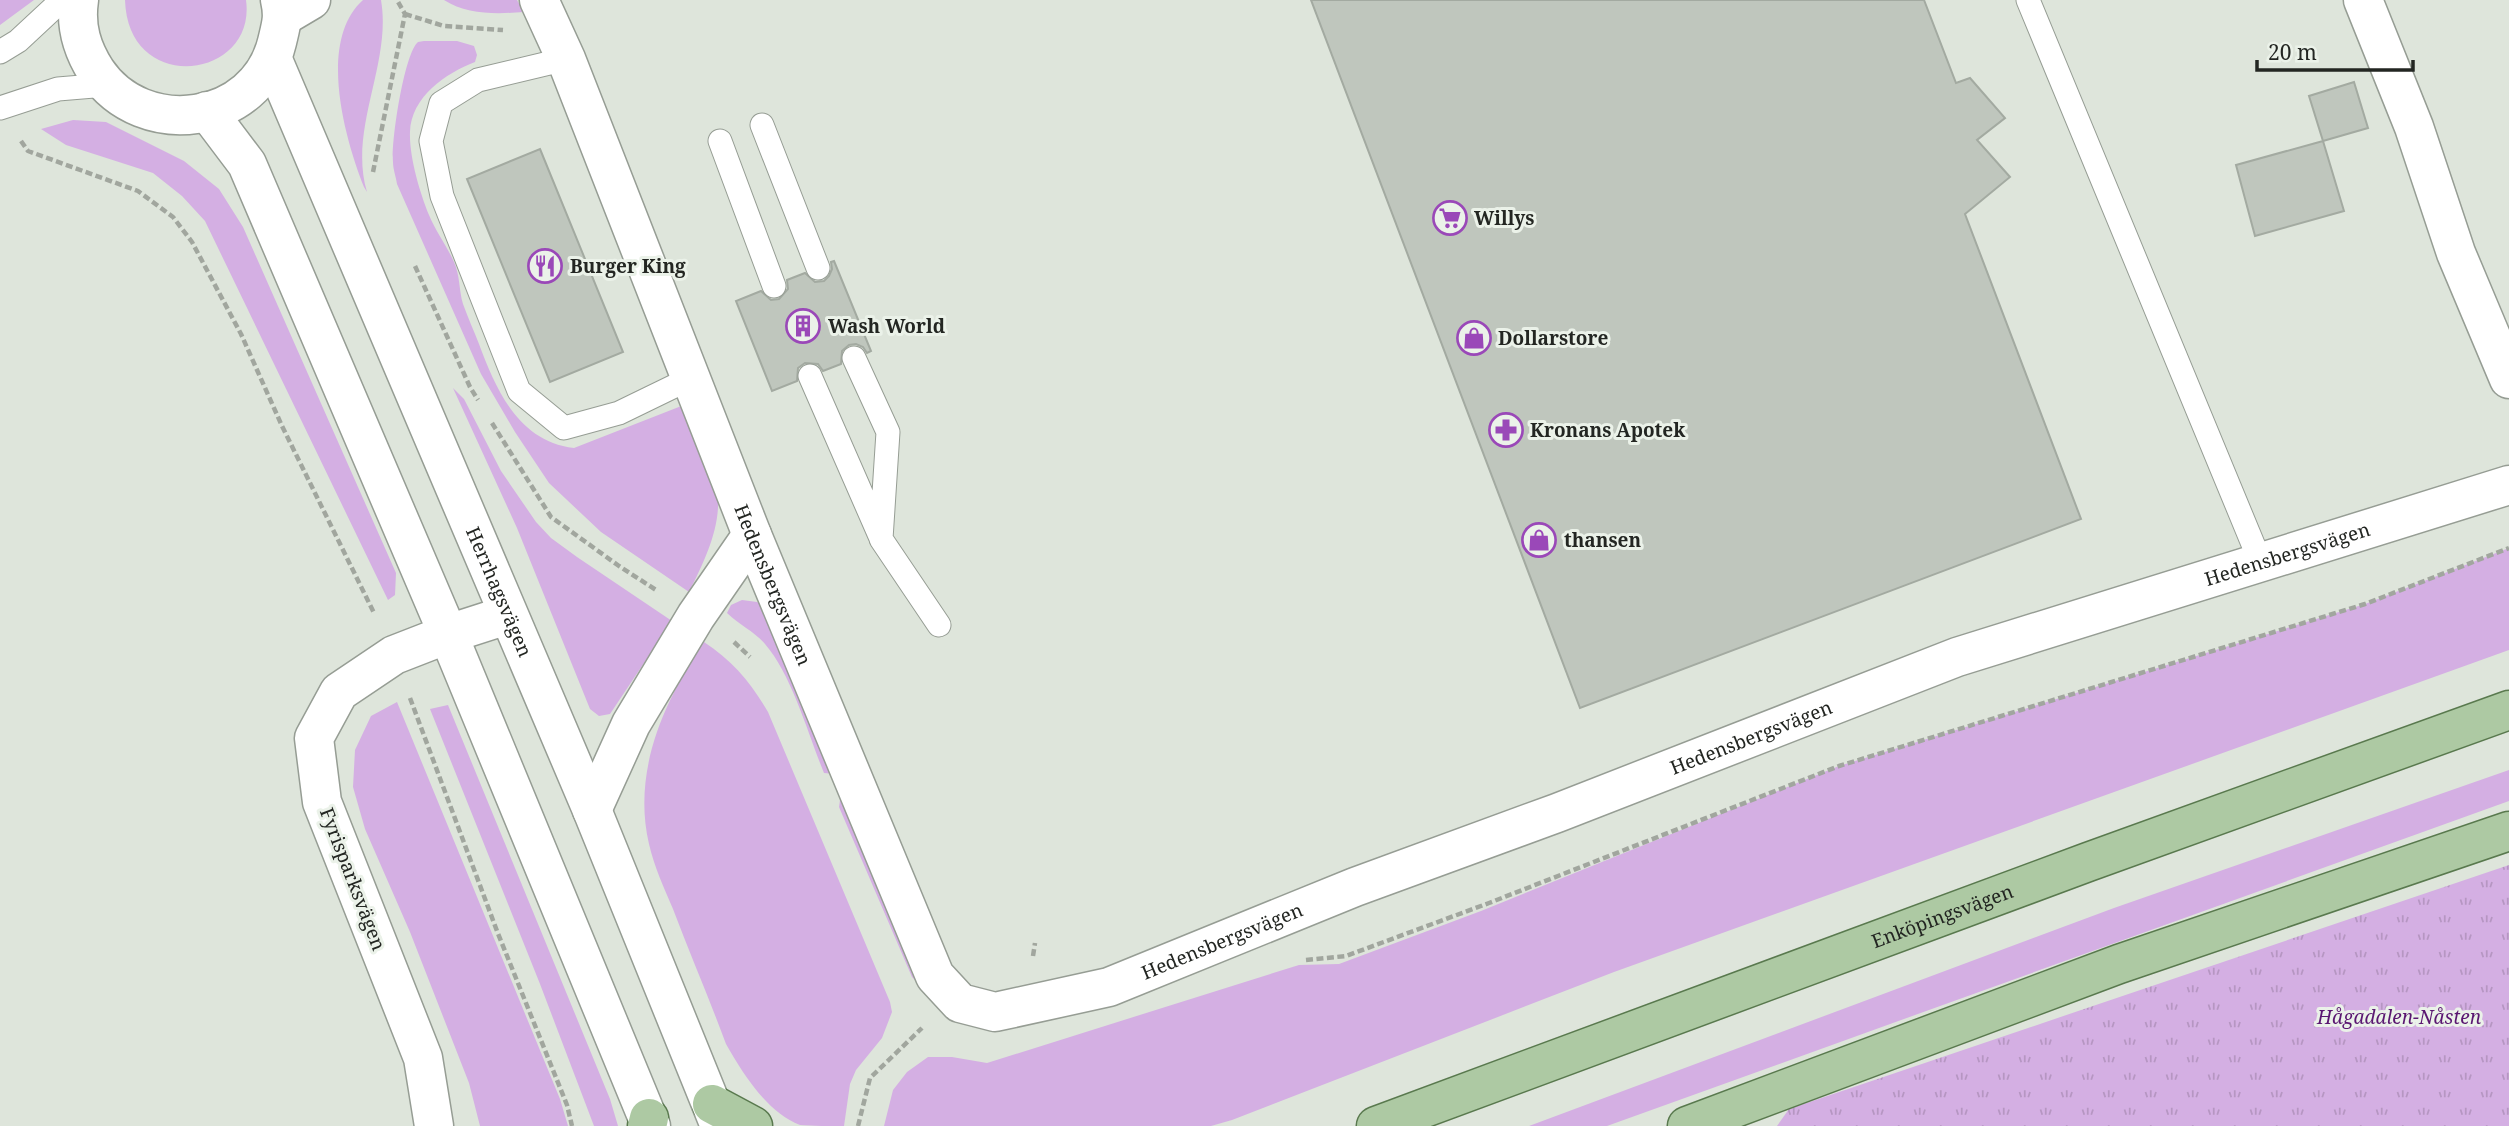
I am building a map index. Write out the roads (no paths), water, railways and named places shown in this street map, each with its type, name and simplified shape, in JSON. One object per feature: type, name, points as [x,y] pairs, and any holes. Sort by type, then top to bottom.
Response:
[{"type":"main road","name":"Enköpingsvägen","points":[[1376,1126],[2088,862],[2509,710]]},
{"type":"main road","points":[[1687,1126],[2119,964],[2509,831]]},
{"type":"main road","points":[[716,1115],[753,1126]]},
{"type":"street","points":[[79,0],[77,17],[84,52],[106,85],[128,103],[146,111],[187,116],[229,104],[250,90],[273,60],[292,5]]},
{"type":"street","points":[[2362,0],[2414,127],[2456,253],[2509,379]]},
{"type":"street","name":"Hedensbergsvägen","points":[[553,30],[752,535],[935,976],[960,1003],[995,1012],[1109,987],[1355,887],[1557,813],[1956,657],[2509,485]]},
{"type":"street","name":"Herrhagsvägen","points":[[273,60],[592,810],[716,1115]]},
{"type":"street","points":[[207,111],[247,164],[448,634],[649,1123]]},
{"type":"street","points":[[592,810],[631,724],[696,616],[752,535]]},
{"type":"street","name":"Fyrisparksvägen","points":[[434,1126],[423,1058],[322,802],[314,738],[339,692],[394,655],[507,615]]},
{"type":"lane","points":[[0,52],[18,41],[62,0]]},
{"type":"lane","points":[[2028,0],[2260,561]]},
{"type":"lane","points":[[553,30],[441,103],[431,141],[442,196],[519,391],[564,428],[619,413],[691,378]]},
{"type":"lane","points":[[0,108],[58,89],[106,85]]},
{"type":"lane","points":[[762,125],[818,268]]},
{"type":"lane","points":[[720,141],[774,286]]},
{"type":"lane","points":[[854,358],[888,432],[881,539]]},
{"type":"lane","points":[[810,376],[881,539],[939,625]]},
{"type":"place","name":"Willys","points":[[1450,218]]},
{"type":"place","name":"Burger King","points":[[545,266]]},
{"type":"place","name":"Wash World","points":[[803,326]]},
{"type":"place","name":"Dollarstore","points":[[1474,338]]},
{"type":"place","name":"Kronans Apotek","points":[[1506,430]]},
{"type":"place","name":"thansen","points":[[1539,540]]},
{"type":"park label","name":"Hågadalen-Nåsten","points":[[2399,1017]]}]
